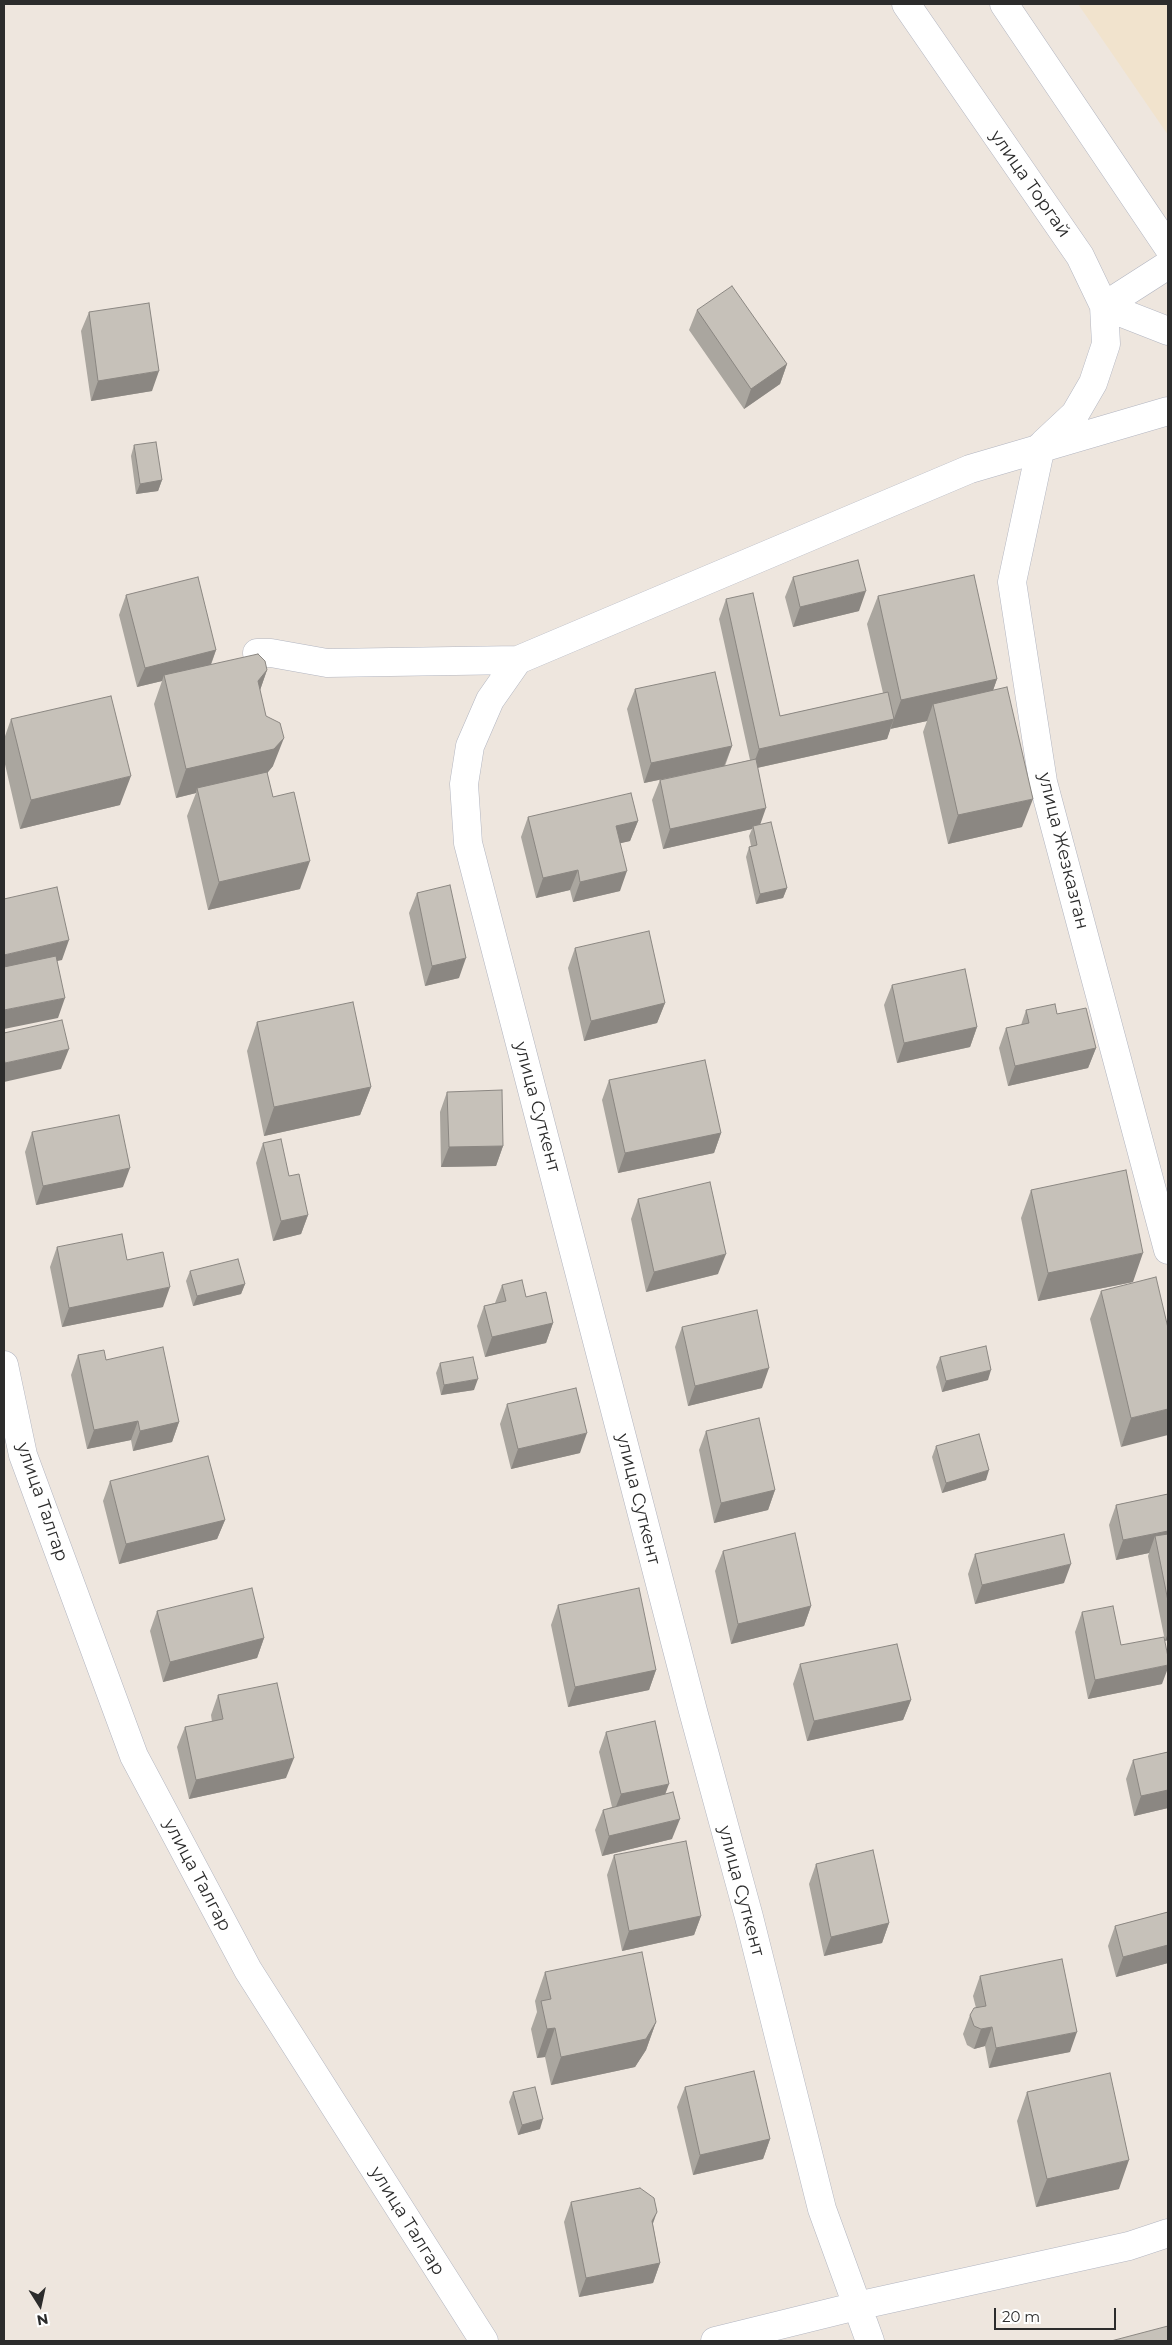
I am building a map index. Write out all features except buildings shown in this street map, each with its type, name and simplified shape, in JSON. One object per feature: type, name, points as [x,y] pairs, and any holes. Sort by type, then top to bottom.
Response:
[{"type":"street","name":"улица Торгай","points":[[906,4],[1080,256],[1104,306]]},
{"type":"street","points":[[1004,4],[1168,247]]},
{"type":"street","points":[[1104,306],[1168,265]]},
{"type":"street","points":[[1104,306],[1168,331]]},
{"type":"street","points":[[1041,446],[1075,414],[1093,384],[1106,344],[1104,306]]},
{"type":"street","points":[[257,653],[270,653],[327,663],[518,660],[970,468],[1168,411]]},
{"type":"street","name":"улица Жезказган","points":[[1041,446],[1012,582],[1043,782],[1168,1250]]},
{"type":"street","name":"улица Суткент","points":[[518,660],[490,700],[470,746],[464,784],[468,843],[693,1711],[749,1917],[822,2209],[870,2341]]},
{"type":"street","name":"улица Талгар","points":[[4,1365],[23,1455],[134,1756],[248,1970],[484,2341]]},
{"type":"street","points":[[715,2341],[857,2306],[1128,2246],[1168,2232]]},
{"type":"shaded area","points":[[1078,4],[1168,4],[1168,135]]}]
